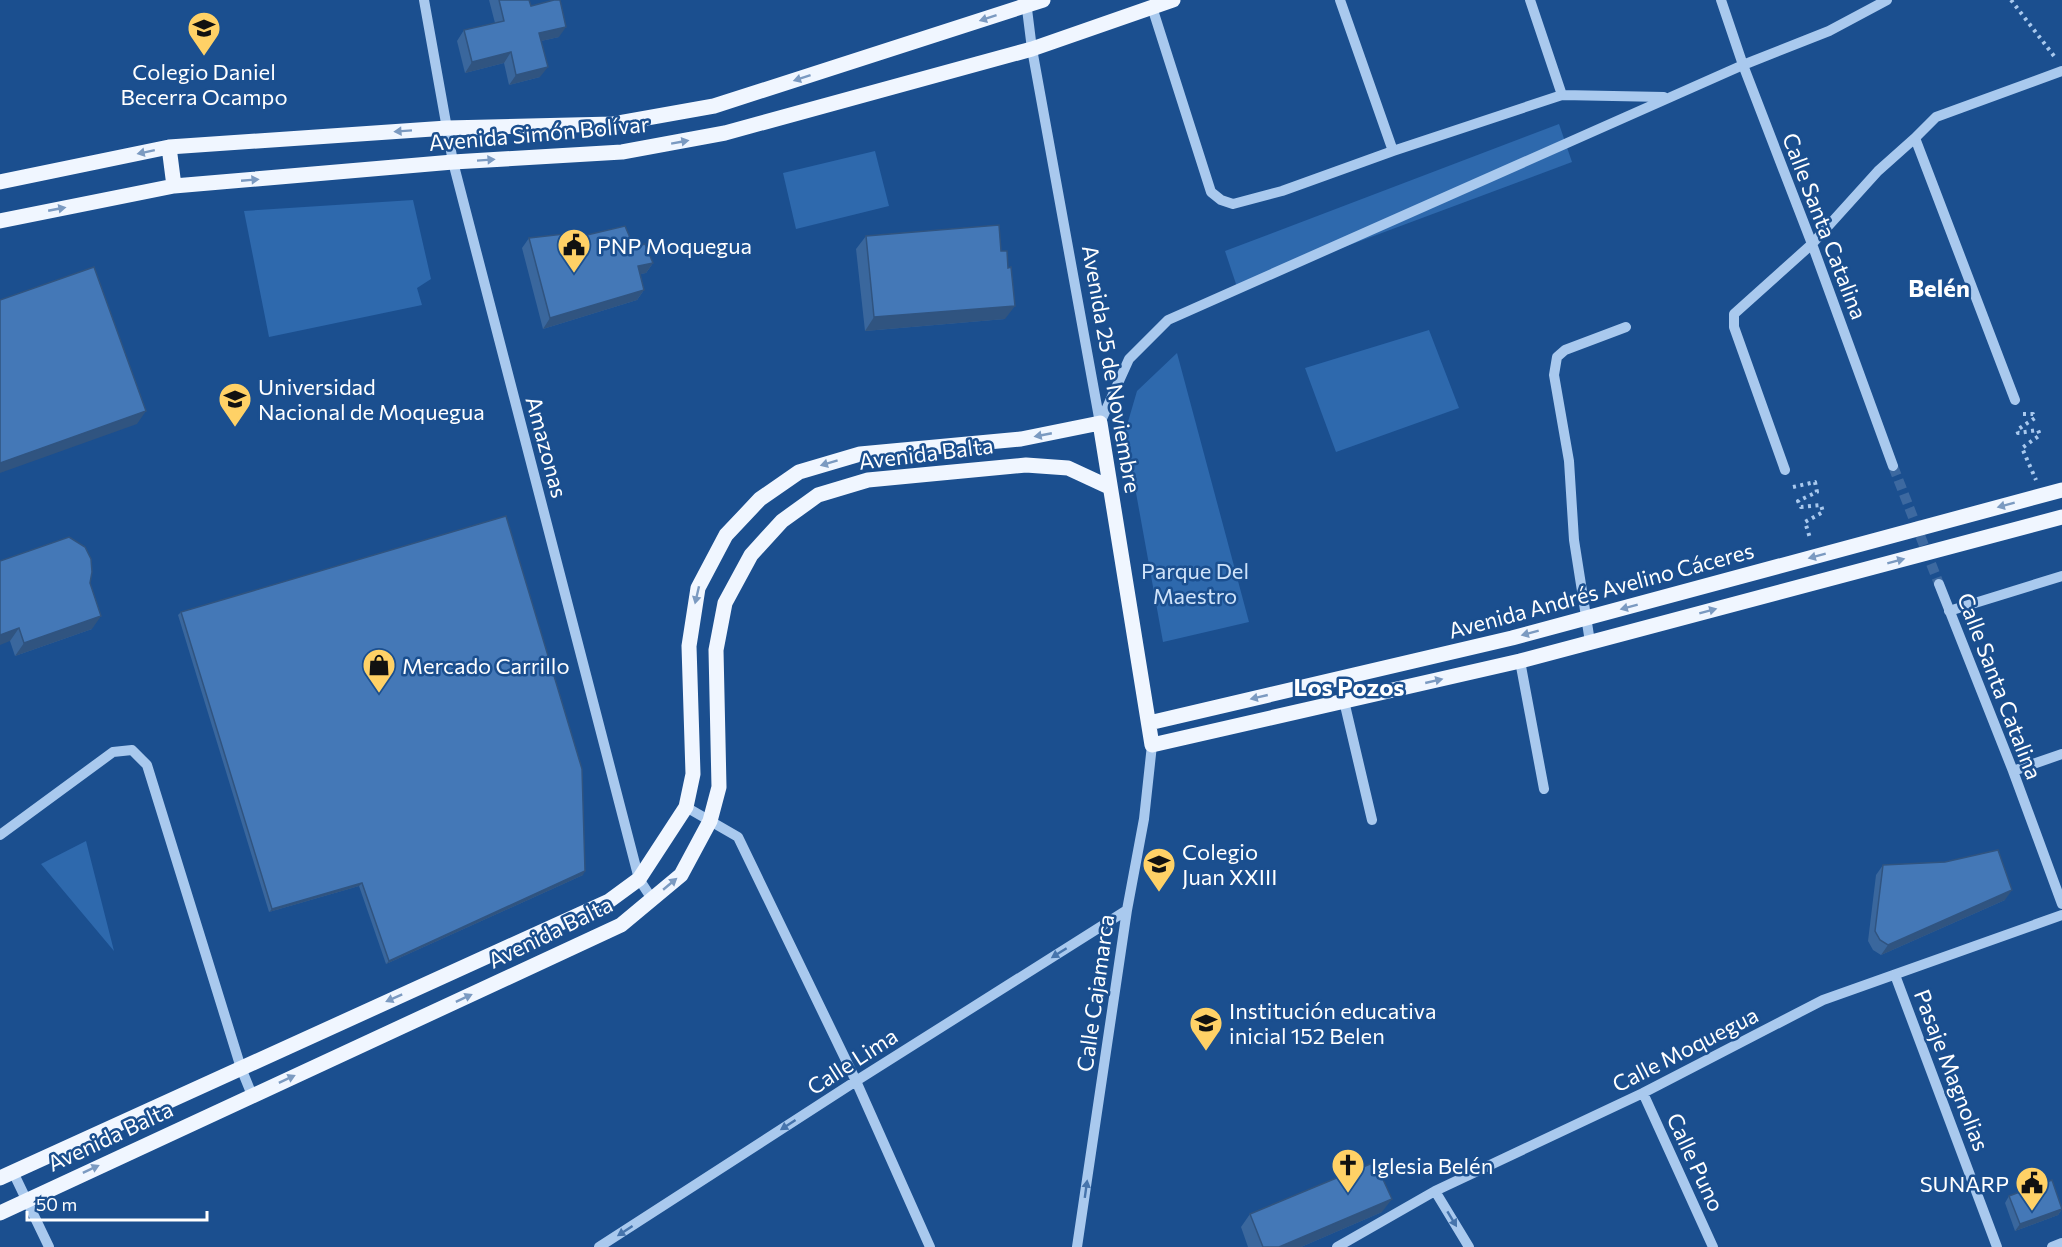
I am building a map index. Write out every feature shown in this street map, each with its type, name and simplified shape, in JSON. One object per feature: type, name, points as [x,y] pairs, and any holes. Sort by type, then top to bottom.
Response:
[{"type":"main road","name":"Avenida Simón Bolívar","points":[[0,182],[169,147],[447,128],[613,124],[714,106],[1027,3],[1043,0]]},
{"type":"main road","name":"Avenida Simón Bolívar","points":[[0,221],[174,186],[453,162],[622,152],[725,133],[1032,49],[1173,0]]},
{"type":"main road","points":[[169,147],[174,186]]},
{"type":"main road","name":"Avenida 25 de Noviembre","points":[[1100,423],[1152,745]]},
{"type":"main road","name":"Avenida Balta","points":[[6,1175],[609,901],[639,879],[686,807],[693,774],[689,646],[698,588],[726,535],[760,499],[799,472],[860,454],[1022,439],[1100,423]]},
{"type":"main road","name":"Avenida Balta","points":[[0,1213],[621,925],[681,874],[710,821],[719,787],[716,651],[725,603],[751,555],[782,521],[818,495],[868,480],[1026,465],[1068,468],[1109,487]]},
{"type":"main road","name":"Avenida Andrés Avelino Cáceres","points":[[1149,723],[1512,639],[2062,490]]},
{"type":"main road","name":"Avenida Andrés Avelino Cáceres","points":[[1152,745],[1520,661],[2062,517]]},
{"type":"street","name":"Amazonas","points":[[424,0],[453,162],[639,879],[652,899]]},
{"type":"street","points":[[1340,0],[1393,151]]},
{"type":"street","points":[[1530,0],[1562,95]]},
{"type":"street","name":"Calle Santa Catalina","points":[[1721,0],[1743,65],[1812,244],[1893,466]]},
{"type":"street","points":[[1100,423],[1129,358],[1168,320],[1669,97],[1829,31],[1887,0]]},
{"type":"street","name":"Avenida 25 de Noviembre","points":[[1027,3],[1032,49],[1100,423]]},
{"type":"street","points":[[1152,8],[1211,192],[1221,200],[1233,204],[1282,191],[1393,151],[1562,95],[1669,97]]},
{"type":"street","points":[[1785,470],[1734,327],[1734,314],[1812,244],[1878,171],[1936,117],[2062,71]]},
{"type":"street","points":[[1915,138],[2015,400]]},
{"type":"street","points":[[1590,642],[1574,540],[1569,461],[1554,375],[1557,357],[1565,350],[1626,327]]},
{"type":"street","points":[[1948,610],[2062,576]]},
{"type":"street","name":"Calle Santa Catalina","points":[[1939,584],[2013,771],[2062,904]]},
{"type":"street","points":[[1520,661],[1544,789]]},
{"type":"street","points":[[1344,701],[1372,820]]},
{"type":"street","name":"Calle Cajamarca","points":[[1077,1247],[1127,910],[1144,819],[1152,745]]},
{"type":"street","points":[[0,835],[113,752],[132,750],[147,765],[241,1068],[252,1095]]},
{"type":"street","points":[[2013,771],[2062,754]]},
{"type":"street","points":[[686,807],[738,837],[856,1081],[930,1247]]},
{"type":"street","name":"Calle Lima","points":[[599,1247],[1127,910]]},
{"type":"street","name":"Calle Moquegua","points":[[1338,1247],[1435,1191],[1643,1093],[1823,1000],[2062,915]]},
{"type":"street","name":"Pasaje Magnolias","points":[[1895,975],[1997,1247]]},
{"type":"street","name":"Calle Puno","points":[[1643,1093],[1713,1247]]},
{"type":"street","points":[[6,1175],[25,1200],[49,1247]]},
{"type":"street","points":[[1435,1191],[1468,1247]]},
{"type":"street","points":[[2052,1247],[2062,1243]]},
{"type":"path","points":[[2011,0],[2055,57]]},
{"type":"path","points":[[2015,400],[2012,410],[2014,415],[2033,414],[2035,418],[2017,430],[2018,433],[2038,430],[2040,435],[2022,448],[2042,495]]},
{"type":"path","points":[[1785,470],[1791,487],[1815,482],[1817,492],[1798,501],[1801,507],[1821,506],[1823,512],[1805,522],[1815,556]]},
{"type":"green space","points":[[1559,124],[1572,162],[1237,287],[1225,251]]},
{"type":"green space","points":[[875,151],[889,206],[796,229],[783,173]]},
{"type":"green space","points":[[413,200],[431,279],[417,288],[422,305],[269,337],[244,211]]},
{"type":"green space","points":[[1429,330],[1459,408],[1336,452],[1305,368]]},
{"type":"green space","name":"Parque Del Maestro","points":[[1177,353],[1249,622],[1163,642],[1125,432],[1137,391]]},
{"type":"green space","points":[[86,841],[114,951],[41,864]]},
{"type":"building","points":[[499,0],[529,0],[531,6],[560,0],[566,27],[539,33],[548,67],[516,75],[511,52],[472,62],[464,30],[504,21]]},
{"type":"building","points":[[999,225],[1001,251],[1007,251],[1008,268],[1011,267],[1015,306],[874,317],[866,236]]},
{"type":"building","points":[[625,226],[634,247],[645,244],[653,263],[638,266],[644,290],[550,318],[529,238],[573,233],[574,238]]},
{"type":"building","points":[[94,267],[146,411],[0,463],[0,300]]},
{"type":"building","name":"Mercado Carrillo","points":[[506,516],[582,769],[585,871],[389,961],[362,883],[272,909],[181,612]]},
{"type":"building","points":[[69,537],[85,547],[91,559],[90,583],[101,616],[24,643],[19,628],[0,635],[0,561]]},
{"type":"building","points":[[1998,850],[2012,890],[1888,945],[1880,940],[1875,931],[1883,865],[1945,862]]},
{"type":"building","name":"Iglesia Belén","points":[[1375,1162],[1392,1199],[1279,1247],[1263,1247],[1250,1214]]},
{"type":"building","name":"SUNARP","points":[[2052,1180],[2062,1209],[2020,1224],[2009,1196]]},
{"type":"tunnel","points":[[1893,466],[1939,584]]},
{"type":"place","name":"Colegio Daniel Becerra Ocampo","points":[[204,57]]},
{"type":"place","name":"PNP Moquegua","points":[[574,274]]},
{"type":"place","name":"Universidad Nacional de Moquegua","points":[[235,428]]},
{"type":"place","name":"Mercado Carrillo","points":[[379,694]]},
{"type":"place","name":"Colegio Juan XXIII","points":[[1159,893]]},
{"type":"place","name":"Institución educativa inicial 152 Belen","points":[[1206,1052]]},
{"type":"place","name":"Iglesia Belén","points":[[1348,1194]]},
{"type":"place","name":"SUNARP","points":[[2032,1212]]},
{"type":"district","name":"Belén","points":[[1939,287]]},
{"type":"district","name":"Los Pozos","points":[[1349,686]]}]
